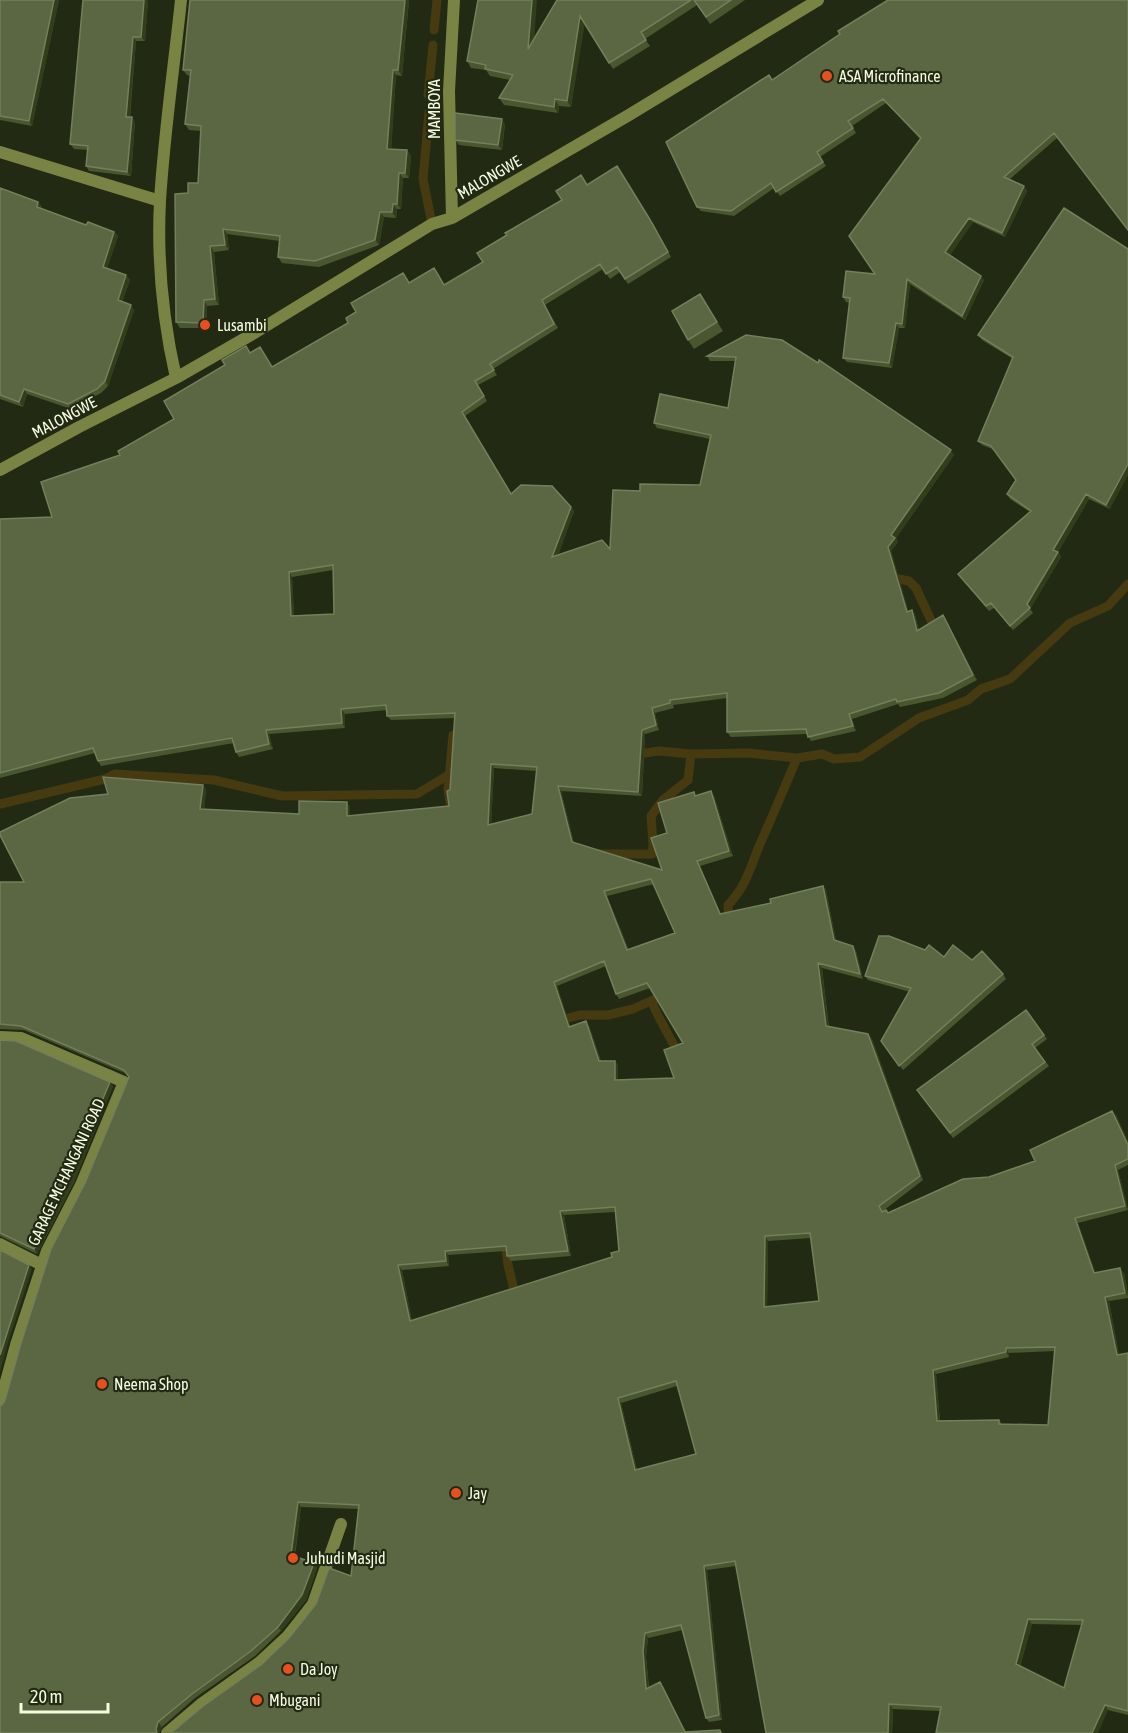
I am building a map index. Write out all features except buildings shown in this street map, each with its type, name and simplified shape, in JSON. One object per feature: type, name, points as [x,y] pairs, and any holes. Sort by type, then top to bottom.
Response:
[{"type":"street","points":[[176,378],[167,340],[161,271],[160,201],[180,0]]},
{"type":"street","name":"MAMBOYA","points":[[452,218],[449,91],[454,0]]},
{"type":"street","name":"MALONGWE","points":[[0,470],[176,378],[356,272],[432,224],[452,218],[818,0]]},
{"type":"street","points":[[0,152],[160,201]]},
{"type":"street","name":"GARAGE MCHANGANI ROAD","points":[[0,1037],[21,1038],[124,1082],[81,1185],[47,1251],[0,1403]]},
{"type":"street","points":[[0,1244],[42,1265]]},
{"type":"street","points":[[167,1733],[200,1705],[260,1662],[299,1622],[313,1605],[341,1524]]},
{"type":"waterway","points":[[434,30],[437,0]]},
{"type":"waterway","points":[[428,95],[433,45]]},
{"type":"waterway","points":[[429,112],[423,179],[432,224]]},
{"type":"waterway","points":[[888,577],[909,581],[916,588],[936,631]]},
{"type":"waterway","points":[[633,753],[659,751],[691,754],[748,753],[797,758],[822,754],[834,759],[860,757],[919,718],[968,700],[981,689],[1010,679],[1070,623],[1108,606],[1128,584]]},
{"type":"waterway","points":[[450,802],[448,790],[453,735],[465,738]]},
{"type":"waterway","points":[[600,854],[652,854],[651,816],[663,800],[688,780],[691,754]]},
{"type":"waterway","points":[[729,923],[728,905],[740,890],[747,876],[797,758]]},
{"type":"waterway","points":[[0,804],[105,779],[115,774],[214,780],[282,796],[417,794],[450,774]]},
{"type":"waterway","points":[[556,1021],[580,1015],[608,1015],[633,1009],[666,994]]},
{"type":"waterway","points":[[652,1002],[679,1056]]},
{"type":"waterway","points":[[505,1241],[516,1298]]},
{"type":"place","name":"ASA Microfinance","points":[[827,76]]},
{"type":"place","name":"Lusambi","points":[[205,325]]},
{"type":"place","name":"Neema Shop","points":[[102,1384]]},
{"type":"place","name":"Jay","points":[[456,1493]]},
{"type":"place","name":"Juhudi Masjid","points":[[293,1558]]},
{"type":"place","name":"Da Joy","points":[[288,1669]]},
{"type":"place","name":"Mbugani","points":[[257,1700]]}]
